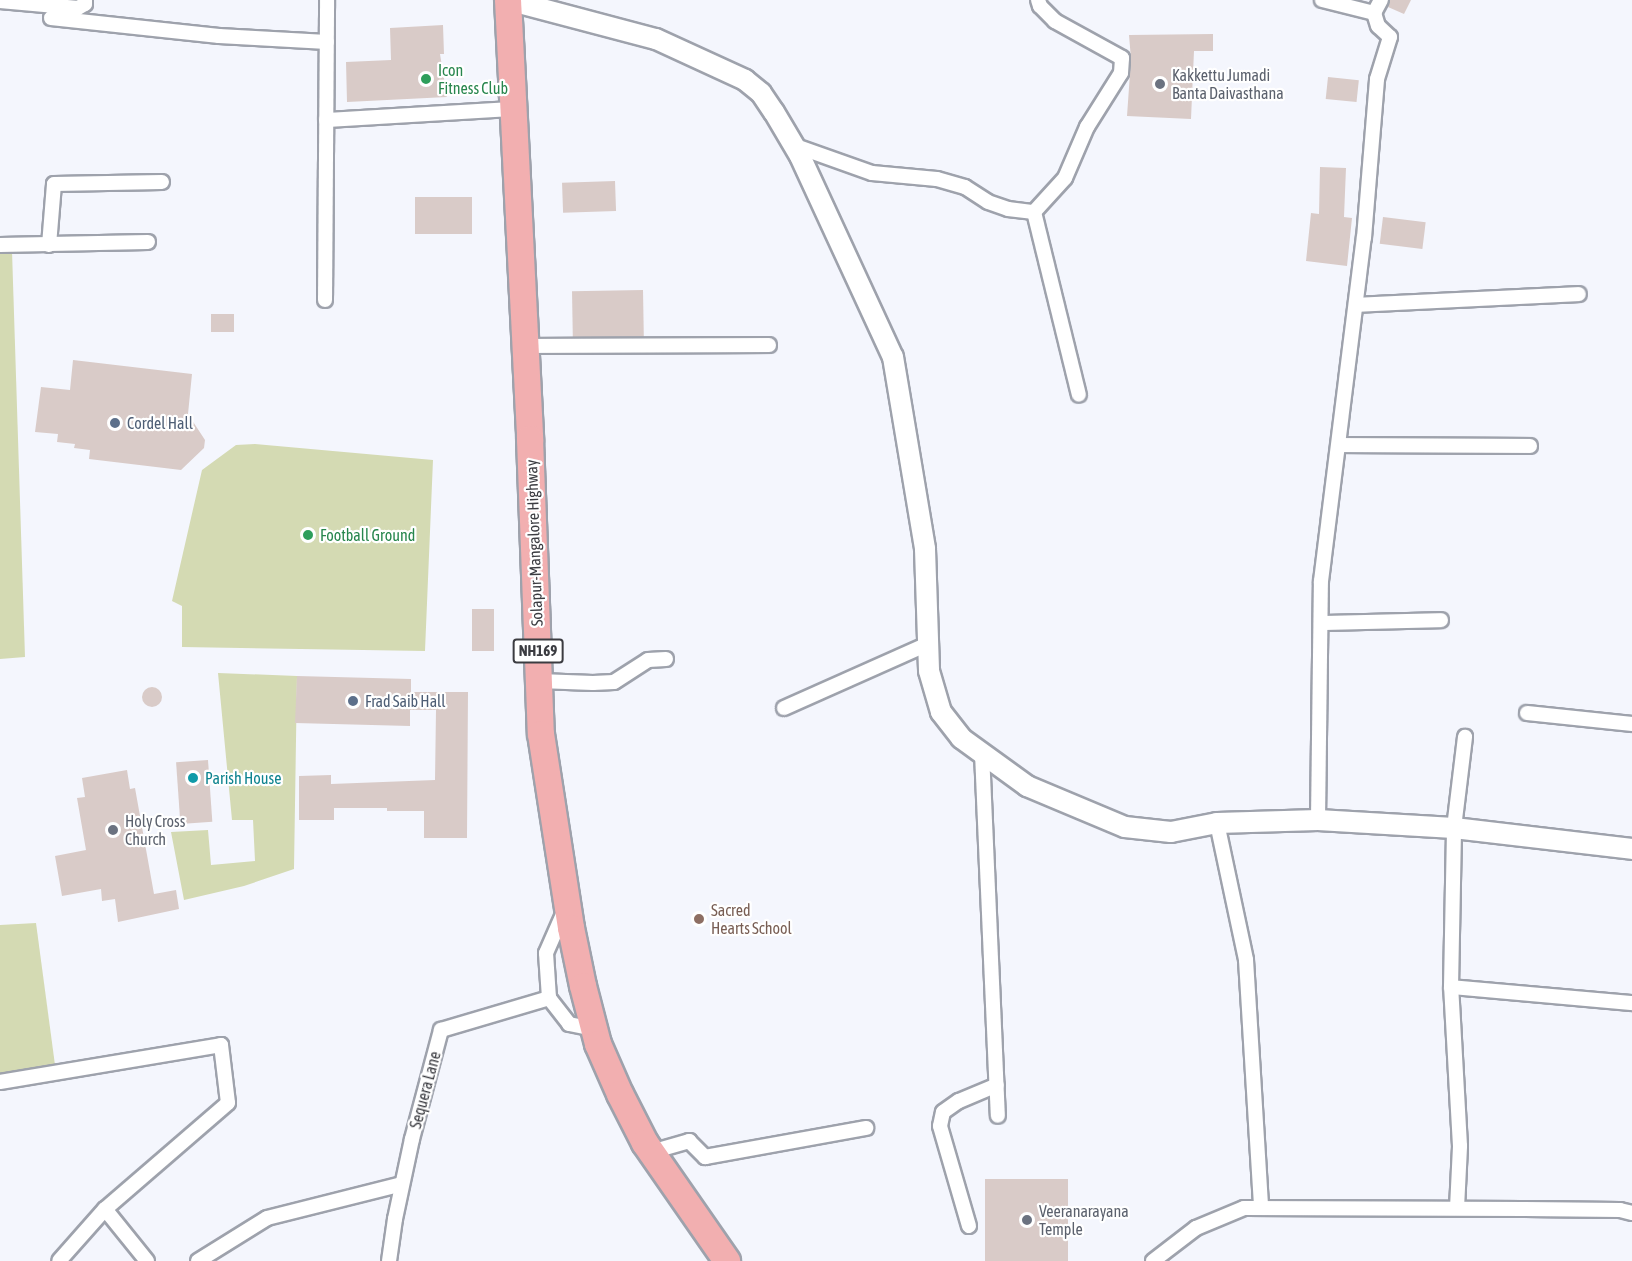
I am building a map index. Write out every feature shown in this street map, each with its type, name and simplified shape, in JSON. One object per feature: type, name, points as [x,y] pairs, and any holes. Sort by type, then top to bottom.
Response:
[{"type":"highway","name":"Solapur-Mangalore Highway","points":[[508,0],[541,734],[582,986],[594,1029],[620,1094],[651,1152],[727,1261]]},
{"type":"street","points":[[0,1],[78,8],[85,4],[85,0]]},
{"type":"street","points":[[324,300],[327,0]]},
{"type":"street","points":[[508,0],[656,39],[745,81],[762,93],[793,145],[848,256],[893,357],[925,549],[929,671],[941,712],[961,738],[1027,786],[1125,827],[1171,832],[1217,823],[1318,820],[1454,828],[1632,849]]},
{"type":"street","points":[[1034,212],[1065,178],[1087,127],[1121,73],[1122,58],[1055,21],[1040,6],[1038,0]]},
{"type":"street","points":[[1322,0],[1374,13]]},
{"type":"street","points":[[1318,820],[1321,581],[1356,305],[1373,148],[1377,79],[1390,37],[1378,26],[1374,13],[1381,0]]},
{"type":"street","points":[[51,18],[219,36],[327,42]]},
{"type":"street","points":[[326,120],[513,110]]},
{"type":"street","points":[[793,145],[872,173],[937,179],[956,184],[988,202],[1008,209],[1034,212]]},
{"type":"street","points":[[49,245],[54,184],[162,182]]},
{"type":"street","points":[[1034,212],[1079,395]]},
{"type":"street","points":[[0,245],[148,242]]},
{"type":"street","points":[[1356,305],[1579,294]]},
{"type":"street","points":[[525,346],[769,345]]},
{"type":"street","points":[[1340,445],[1530,446]]},
{"type":"street","points":[[1321,623],[1441,620]]},
{"type":"street","points":[[784,708],[928,644]]},
{"type":"street","points":[[539,681],[593,683],[614,681],[648,660],[666,659]]},
{"type":"street","points":[[1527,713],[1632,724]]},
{"type":"street","points":[[1457,1208],[1460,1146],[1451,987],[1454,828],[1466,737]]},
{"type":"street","points":[[982,753],[998,1116]]},
{"type":"street","points":[[1217,823],[1246,960],[1261,1207]]},
{"type":"street","points":[[568,904],[546,953],[549,998],[569,1024],[594,1029]]},
{"type":"street","points":[[1451,987],[1632,1003]]},
{"type":"street","name":"Sequera Lane","points":[[389,1261],[402,1184],[441,1030],[549,998]]},
{"type":"street","points":[[0,1082],[221,1045],[228,1102],[105,1209],[59,1261]]},
{"type":"street","points":[[969,1226],[940,1126],[944,1112],[951,1106],[976,1091],[997,1085]]},
{"type":"street","points":[[651,1152],[689,1141],[705,1157],[866,1128]]},
{"type":"street","points":[[198,1261],[267,1218],[402,1184]]},
{"type":"street","points":[[1153,1261],[1196,1228],[1244,1208],[1620,1210],[1632,1213]]},
{"type":"street","points":[[105,1209],[147,1261]]},
{"type":"green space","points":[[0,251],[12,251],[25,657],[0,659]]},
{"type":"green space","name":"Football Ground","points":[[255,444],[433,460],[425,651],[182,647],[182,606],[172,601],[202,470],[236,445]]},
{"type":"green space","points":[[218,673],[297,676],[294,869],[244,886],[184,900],[171,832],[208,830],[211,865],[255,861],[253,820],[232,820]]},
{"type":"green space","points":[[36,923],[55,1065],[0,1077],[0,925]]},
{"type":"building","points":[[1390,0],[1411,0],[1404,14],[1388,7]]},
{"type":"building","points":[[443,25],[444,54],[440,54],[447,97],[347,102],[346,62],[391,60],[390,28]]},
{"type":"building","name":"Kakkettu Jumadi Banta Daivasthana","points":[[1213,34],[1213,51],[1194,51],[1191,119],[1127,116],[1131,59],[1129,35]]},
{"type":"building","points":[[1328,77],[1359,80],[1357,102],[1326,99]]},
{"type":"building","points":[[1320,167],[1346,168],[1344,217],[1352,218],[1347,266],[1306,261],[1311,213],[1319,214]]},
{"type":"building","points":[[615,181],[616,211],[563,213],[562,183]]},
{"type":"building","points":[[415,197],[472,197],[472,234],[415,234]]},
{"type":"building","points":[[1383,217],[1426,222],[1422,249],[1380,244]]},
{"type":"building","points":[[643,290],[644,337],[573,338],[572,291]]},
{"type":"building","points":[[211,314],[234,314],[234,332],[211,332]]},
{"type":"building","name":"Cordel Hall","points":[[73,360],[192,374],[188,414],[205,440],[204,448],[181,470],[89,459],[90,450],[74,448],[75,444],[57,442],[58,434],[35,432],[41,387],[70,390]]},
{"type":"building","points":[[472,609],[494,609],[494,651],[472,651]]},
{"type":"building","points":[[297,676],[411,679],[411,692],[468,692],[467,838],[424,838],[424,811],[334,808],[334,820],[299,820],[299,776],[331,775],[331,784],[435,780],[436,710],[410,710],[410,726],[295,723]]},
{"type":"building","points":[[152,687],[159,690],[162,697],[159,704],[152,707],[145,704],[142,697],[145,690]]},
{"type":"building","name":"Parish House","points":[[208,760],[212,822],[180,824],[176,762]]},
{"type":"building","name":"Holy Cross Church","points":[[127,770],[130,789],[135,788],[154,894],[176,890],[179,909],[118,922],[115,899],[102,901],[101,889],[62,896],[55,856],[86,850],[77,798],[85,797],[82,778]]},
{"type":"building","name":"Veeranarayana Temple","points":[[985,1179],[1068,1179],[1068,1261],[985,1261]]},
{"type":"place","name":"Icon Fitness Club","points":[[426,79]]},
{"type":"place","name":"Kakkettu Jumadi Banta Daivasthana","points":[[1160,84]]},
{"type":"place","name":"Cordel Hall","points":[[115,423]]},
{"type":"place","name":"Football Ground","points":[[308,535]]},
{"type":"place","name":"Frad Saib Hall","points":[[353,701]]},
{"type":"place","name":"Parish House","points":[[193,778]]},
{"type":"place","name":"Holy Cross Church","points":[[113,830]]},
{"type":"place","name":"Sacred Hearts School","points":[[699,919]]},
{"type":"place","name":"Veeranarayana Temple","points":[[1027,1220]]}]
